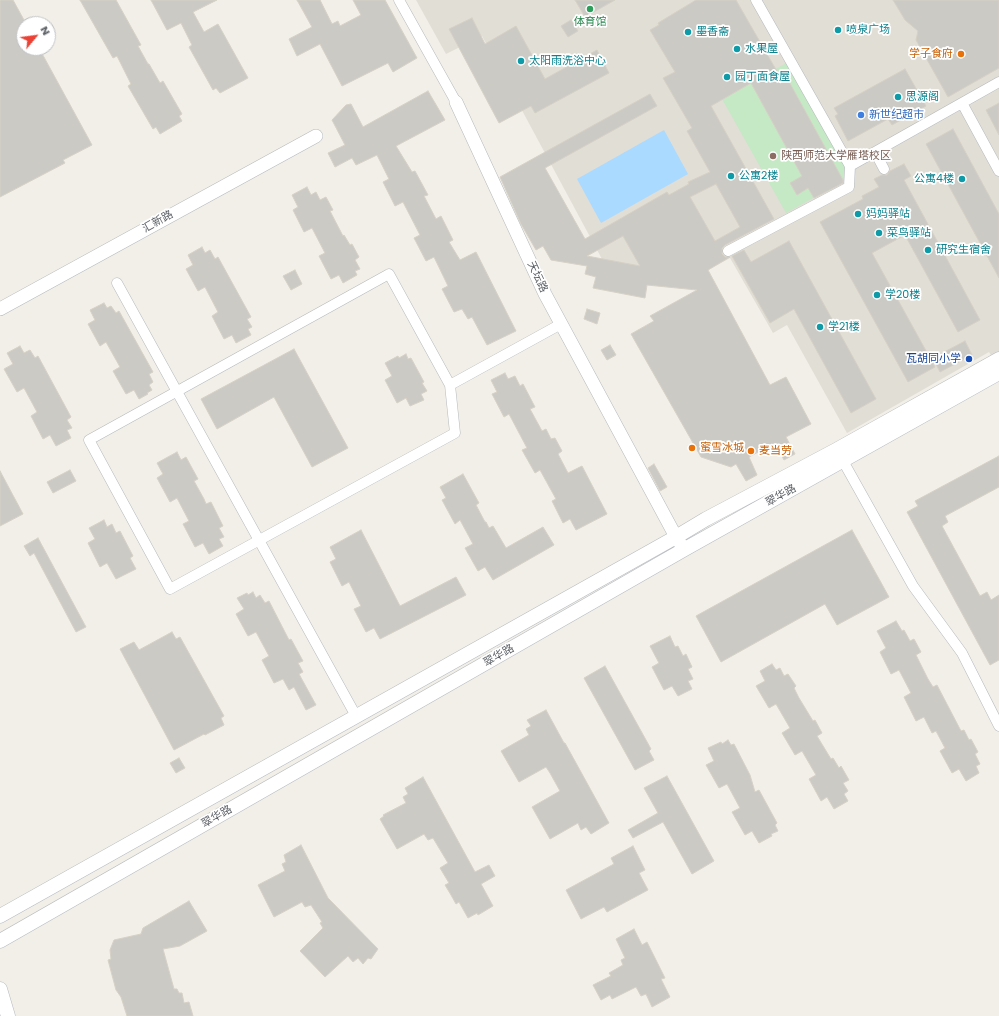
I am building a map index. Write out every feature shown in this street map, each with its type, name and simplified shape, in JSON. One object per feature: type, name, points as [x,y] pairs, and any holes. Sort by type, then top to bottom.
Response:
[{"type":"main road","name":"翠华路","points":[[0,916],[706,519],[836,450],[999,359]]},
{"type":"main road","name":"翠华路","points":[[0,941],[685,549],[999,374]]},
{"type":"main road","points":[[0,989],[8,1016]]},
{"type":"street","name":"天坛路","points":[[399,0],[456,102],[545,294],[676,537],[685,549]]},
{"type":"street","points":[[728,251],[849,187],[850,166],[756,0]]},
{"type":"street","points":[[850,166],[999,82]]},
{"type":"street","points":[[962,103],[999,171]]},
{"type":"street","name":"汇新路","points":[[0,309],[316,136]]},
{"type":"street","points":[[875,152],[884,169]]},
{"type":"street","points":[[390,274],[450,385],[455,433],[170,589],[88,440],[178,391],[390,274]]},
{"type":"street","points":[[117,283],[178,391],[356,716]]},
{"type":"street","points":[[450,385],[561,324]]},
{"type":"street","points":[[843,461],[913,586],[962,653],[999,726]]},
{"type":"shaded area","name":"陕西师范大学雁塔校区","points":[[416,0],[999,0],[999,360],[995,362],[989,352],[847,433],[787,325],[773,333],[730,258],[683,284],[610,274],[482,36],[446,54]]},
{"type":"green space","points":[[788,62],[845,166],[844,181],[786,213],[722,99]]},
{"type":"water","points":[[664,130],[688,174],[601,223],[577,179]]},
{"type":"building","points":[[0,0],[13,0],[22,16],[16,16],[16,56],[43,56],[92,145],[63,160],[65,163],[0,197]]},
{"type":"building","points":[[80,0],[116,0],[141,45],[138,46],[148,64],[160,83],[163,81],[182,114],[179,116],[182,121],[160,134],[156,127],[153,129],[128,86],[131,84],[117,56],[113,58]]},
{"type":"building","points":[[151,0],[217,0],[193,12],[204,32],[218,24],[248,78],[220,93],[216,88],[213,90],[189,47],[192,45],[181,23],[167,30]]},
{"type":"building","points":[[297,0],[320,0],[332,24],[338,21],[340,26],[361,15],[353,0],[385,0],[417,58],[393,72],[388,63],[342,86],[320,44],[297,56],[289,39],[312,27]]},
{"type":"building","name":"体育馆","points":[[575,0],[615,0],[585,17]]},
{"type":"building","points":[[696,0],[736,0],[782,80],[787,78],[843,180],[843,183],[814,198],[808,188],[797,195],[790,183],[802,176],[751,83],[711,106],[774,219],[725,245],[722,248],[722,254],[725,257],[730,257],[708,270],[770,385],[786,377],[811,424],[786,437],[795,454],[784,460],[775,443],[749,457],[757,475],[746,481],[736,464],[731,467],[701,457],[631,334],[654,321],[650,316],[697,290],[647,285],[645,298],[593,288],[596,277],[585,274],[587,266],[551,260],[543,246],[536,250],[521,224],[500,177],[650,94],[657,106],[545,168],[585,239],[667,192],[669,195],[689,184],[688,182],[710,172],[687,131],[692,128],[663,78],[675,72],[650,30],[659,25],[658,23]],"holes":[[[716,184],[740,227],[715,241],[690,197]],[[623,236],[640,266],[587,256]]]},
{"type":"building","name":"学子食府","points":[[893,0],[999,0],[999,68],[948,97],[916,40],[918,31],[905,20]]},
{"type":"building","points":[[472,18],[485,44],[516,26],[545,79],[597,50],[609,73],[535,113],[531,106],[499,123],[449,29]]},
{"type":"building","points":[[571,20],[578,31],[568,37],[561,26]]},
{"type":"building","points":[[905,69],[926,106],[892,125],[888,119],[848,141],[835,116],[838,114],[834,108]]},
{"type":"building","points":[[428,91],[445,120],[396,146],[412,172],[415,171],[428,195],[424,196],[436,219],[441,216],[453,240],[449,242],[460,260],[476,252],[516,331],[487,345],[472,317],[468,319],[462,309],[454,312],[442,289],[448,286],[434,257],[426,261],[414,238],[420,235],[403,202],[395,206],[383,182],[389,179],[377,155],[356,165],[352,158],[335,167],[328,153],[345,145],[332,120],[346,105],[351,104],[363,127]]},
{"type":"building","points":[[999,103],[999,135],[986,110]]},
{"type":"building","name":"公寓4楼","points":[[953,129],[999,214],[999,278],[926,144]]},
{"type":"building","points":[[904,164],[911,176],[904,180],[980,320],[958,332],[905,235],[872,253],[935,367],[908,382],[820,222],[863,199],[862,196],[879,187],[874,179],[882,175],[887,175],[890,171]]},
{"type":"building","points":[[307,187],[311,195],[316,192],[320,200],[326,197],[333,210],[330,211],[343,236],[344,235],[350,245],[352,244],[359,257],[355,260],[360,269],[355,271],[357,275],[343,283],[339,275],[331,279],[319,256],[325,253],[312,228],[304,232],[293,210],[298,207],[292,195]]},
{"type":"building","name":"学21楼","points":[[789,241],[876,399],[851,413],[794,309],[770,323],[732,256],[744,250],[751,262]]},
{"type":"building","points":[[202,247],[205,253],[210,250],[215,259],[218,257],[251,317],[247,319],[252,327],[248,329],[251,335],[236,343],[232,335],[224,339],[212,316],[218,312],[205,287],[198,291],[186,269],[193,265],[188,255]]},
{"type":"building","points":[[295,270],[302,284],[291,290],[283,276]]},
{"type":"building","points":[[104,303],[107,308],[111,306],[116,313],[119,311],[153,372],[149,374],[153,382],[149,385],[152,390],[139,399],[134,390],[126,394],[113,371],[120,367],[106,342],[100,346],[88,324],[95,320],[90,310]]},
{"type":"building","points":[[587,309],[600,313],[597,324],[584,319]]},
{"type":"building","points":[[965,341],[972,355],[940,372],[933,358]]},
{"type":"building","points":[[610,345],[616,355],[607,360],[601,350]]},
{"type":"building","points":[[20,346],[24,353],[30,350],[35,358],[38,356],[71,417],[67,420],[72,428],[67,430],[71,438],[56,446],[50,435],[43,439],[31,416],[37,412],[24,388],[17,392],[4,369],[13,364],[7,353]]},
{"type":"building","points":[[294,349],[348,448],[312,467],[274,397],[217,429],[201,399]]},
{"type":"building","points":[[406,354],[408,359],[411,358],[424,382],[422,383],[427,391],[421,394],[424,400],[410,406],[406,398],[397,403],[385,380],[392,376],[385,363],[398,356],[399,358]]},
{"type":"building","points":[[505,373],[508,379],[515,376],[520,386],[523,384],[535,407],[530,409],[542,431],[546,429],[551,439],[555,438],[562,451],[558,454],[568,473],[582,466],[607,514],[576,530],[570,519],[563,523],[552,501],[556,499],[540,470],[535,473],[522,450],[527,448],[509,414],[504,417],[492,394],[497,392],[491,380]]},
{"type":"building","points":[[177,452],[181,460],[186,457],[198,479],[194,481],[206,504],[211,502],[223,526],[219,528],[224,537],[219,539],[223,546],[209,554],[203,543],[195,547],[183,524],[189,521],[177,498],[170,502],[157,478],[163,474],[157,463]]},
{"type":"building","points":[[999,456],[999,487],[945,516],[948,522],[942,526],[980,596],[987,592],[991,600],[999,595],[999,660],[990,665],[907,512],[918,506],[915,501]]},
{"type":"building","points":[[654,464],[667,487],[660,491],[648,468]]},
{"type":"building","points":[[70,470],[76,481],[53,493],[47,482]]},
{"type":"building","points":[[0,471],[23,514],[0,526]]},
{"type":"building","points":[[463,474],[479,503],[476,505],[485,522],[489,528],[493,526],[506,548],[543,527],[554,545],[493,580],[485,567],[478,571],[465,548],[473,544],[460,520],[455,524],[442,500],[446,498],[440,487]]},
{"type":"building","points":[[104,520],[107,527],[112,524],[116,533],[120,531],[133,556],[130,558],[136,569],[116,579],[107,563],[100,567],[88,543],[95,539],[89,528]]},
{"type":"building","points":[[361,530],[400,606],[456,577],[466,595],[380,639],[374,628],[366,632],[354,609],[361,606],[349,582],[342,586],[330,562],[336,559],[330,547]]},
{"type":"building","points":[[852,530],[889,597],[837,625],[825,604],[721,662],[696,616]]},
{"type":"building","points":[[38,538],[86,627],[76,632],[34,553],[30,556],[24,546]]},
{"type":"building","points":[[253,592],[256,598],[260,595],[265,603],[269,601],[289,640],[291,639],[303,661],[298,663],[303,672],[299,674],[316,705],[306,710],[294,687],[289,690],[283,679],[274,683],[262,660],[269,656],[256,632],[248,636],[236,614],[244,609],[237,598]]},
{"type":"building","points":[[896,621],[902,631],[904,630],[910,641],[914,639],[921,652],[916,655],[928,679],[933,687],[937,685],[961,731],[964,730],[978,752],[975,754],[980,764],[976,766],[979,773],[966,781],[959,769],[952,773],[940,751],[945,748],[936,731],[932,733],[924,717],[916,721],[904,697],[911,693],[899,670],[891,674],[880,652],[886,648],[877,631]]},
{"type":"building","points":[[172,632],[176,639],[180,637],[224,716],[221,718],[224,725],[174,750],[120,649],[134,642],[139,650]]},
{"type":"building","points":[[670,636],[675,647],[678,646],[683,656],[686,654],[692,667],[688,669],[693,679],[688,681],[692,689],[678,696],[672,686],[664,690],[652,667],[659,663],[650,646]]},
{"type":"building","points":[[772,664],[776,670],[780,668],[784,676],[788,674],[796,686],[794,688],[799,698],[813,721],[815,720],[822,733],[817,736],[831,759],[833,758],[839,768],[841,766],[849,780],[843,783],[848,791],[844,794],[848,801],[834,809],[827,797],[821,801],[809,779],[816,775],[802,751],[795,755],[782,733],[790,728],[776,704],[769,708],[756,686],[765,681],[760,671]]},
{"type":"building","points":[[605,666],[651,749],[649,751],[654,760],[635,770],[584,678]]},
{"type":"building","points":[[546,710],[609,823],[591,834],[586,827],[581,830],[578,823],[550,839],[532,807],[560,791],[550,773],[546,767],[519,782],[501,751],[529,735],[526,729],[531,726],[527,720]]},
{"type":"building","points":[[728,740],[731,745],[734,744],[750,775],[755,792],[759,790],[777,823],[775,825],[778,831],[771,834],[772,836],[759,843],[752,831],[745,835],[732,812],[740,808],[727,784],[719,788],[706,765],[714,761],[708,748],[721,742],[722,744]]},
{"type":"building","points":[[179,758],[185,768],[176,773],[170,763]]},
{"type":"building","points":[[667,776],[714,861],[692,874],[663,822],[633,838],[628,830],[658,813],[644,788]]},
{"type":"building","points":[[423,777],[475,872],[489,865],[495,876],[481,884],[493,906],[478,915],[477,913],[468,918],[459,902],[456,904],[445,885],[449,883],[440,868],[448,863],[433,838],[428,840],[424,834],[397,849],[380,819],[384,816],[383,815],[406,803],[403,797],[408,794],[405,788]]},
{"type":"building","points":[[301,845],[328,898],[378,949],[371,959],[368,958],[363,964],[358,958],[353,962],[348,956],[325,977],[300,951],[323,928],[320,923],[322,922],[311,905],[305,907],[302,902],[274,917],[258,885],[285,871],[282,864],[286,862],[284,855]]},
{"type":"building","points":[[633,846],[645,870],[639,873],[648,890],[607,912],[604,907],[581,919],[566,890],[614,864],[611,858]]},
{"type":"building","points":[[189,901],[207,931],[180,946],[163,949],[174,989],[177,989],[179,993],[182,993],[184,1003],[189,1002],[193,1016],[127,1016],[121,997],[116,990],[108,960],[111,959],[110,950],[114,940],[141,934],[143,928]]},
{"type":"building","points":[[634,929],[642,945],[647,942],[665,978],[661,979],[670,997],[652,1007],[646,994],[641,996],[636,987],[612,999],[610,995],[601,1000],[593,985],[611,976],[609,973],[623,965],[621,960],[625,958],[616,939]]},
{"type":"place","name":"体育馆","points":[[590,9]]},
{"type":"place","name":"喷泉广场","points":[[838,30]]},
{"type":"place","name":"墨香斋","points":[[688,32]]},
{"type":"place","name":"水果屋","points":[[737,49]]},
{"type":"place","name":"学子食府","points":[[961,54]]},
{"type":"place","name":"太阳雨洗浴中心","points":[[521,61]]},
{"type":"place","name":"园丁面食屋","points":[[727,77]]},
{"type":"place","name":"思源阁","points":[[898,97]]},
{"type":"place","name":"新世纪超市","points":[[861,115]]},
{"type":"place","name":"陕西师范大学雁塔校区","points":[[773,156]]},
{"type":"place","name":"公寓2楼","points":[[731,176]]},
{"type":"place","name":"公寓4楼","points":[[962,179]]},
{"type":"place","name":"妈妈驿站","points":[[858,214]]},
{"type":"place","name":"菜鸟驿站","points":[[879,233]]},
{"type":"place","name":"研究生宿舍","points":[[928,250]]},
{"type":"place","name":"学20楼","points":[[877,295]]},
{"type":"place","name":"学21楼","points":[[820,327]]},
{"type":"place","name":"瓦胡同小学","points":[[969,359]]},
{"type":"place","name":"蜜雪冰城","points":[[692,448]]},
{"type":"place","name":"麦当劳","points":[[751,451]]}]
